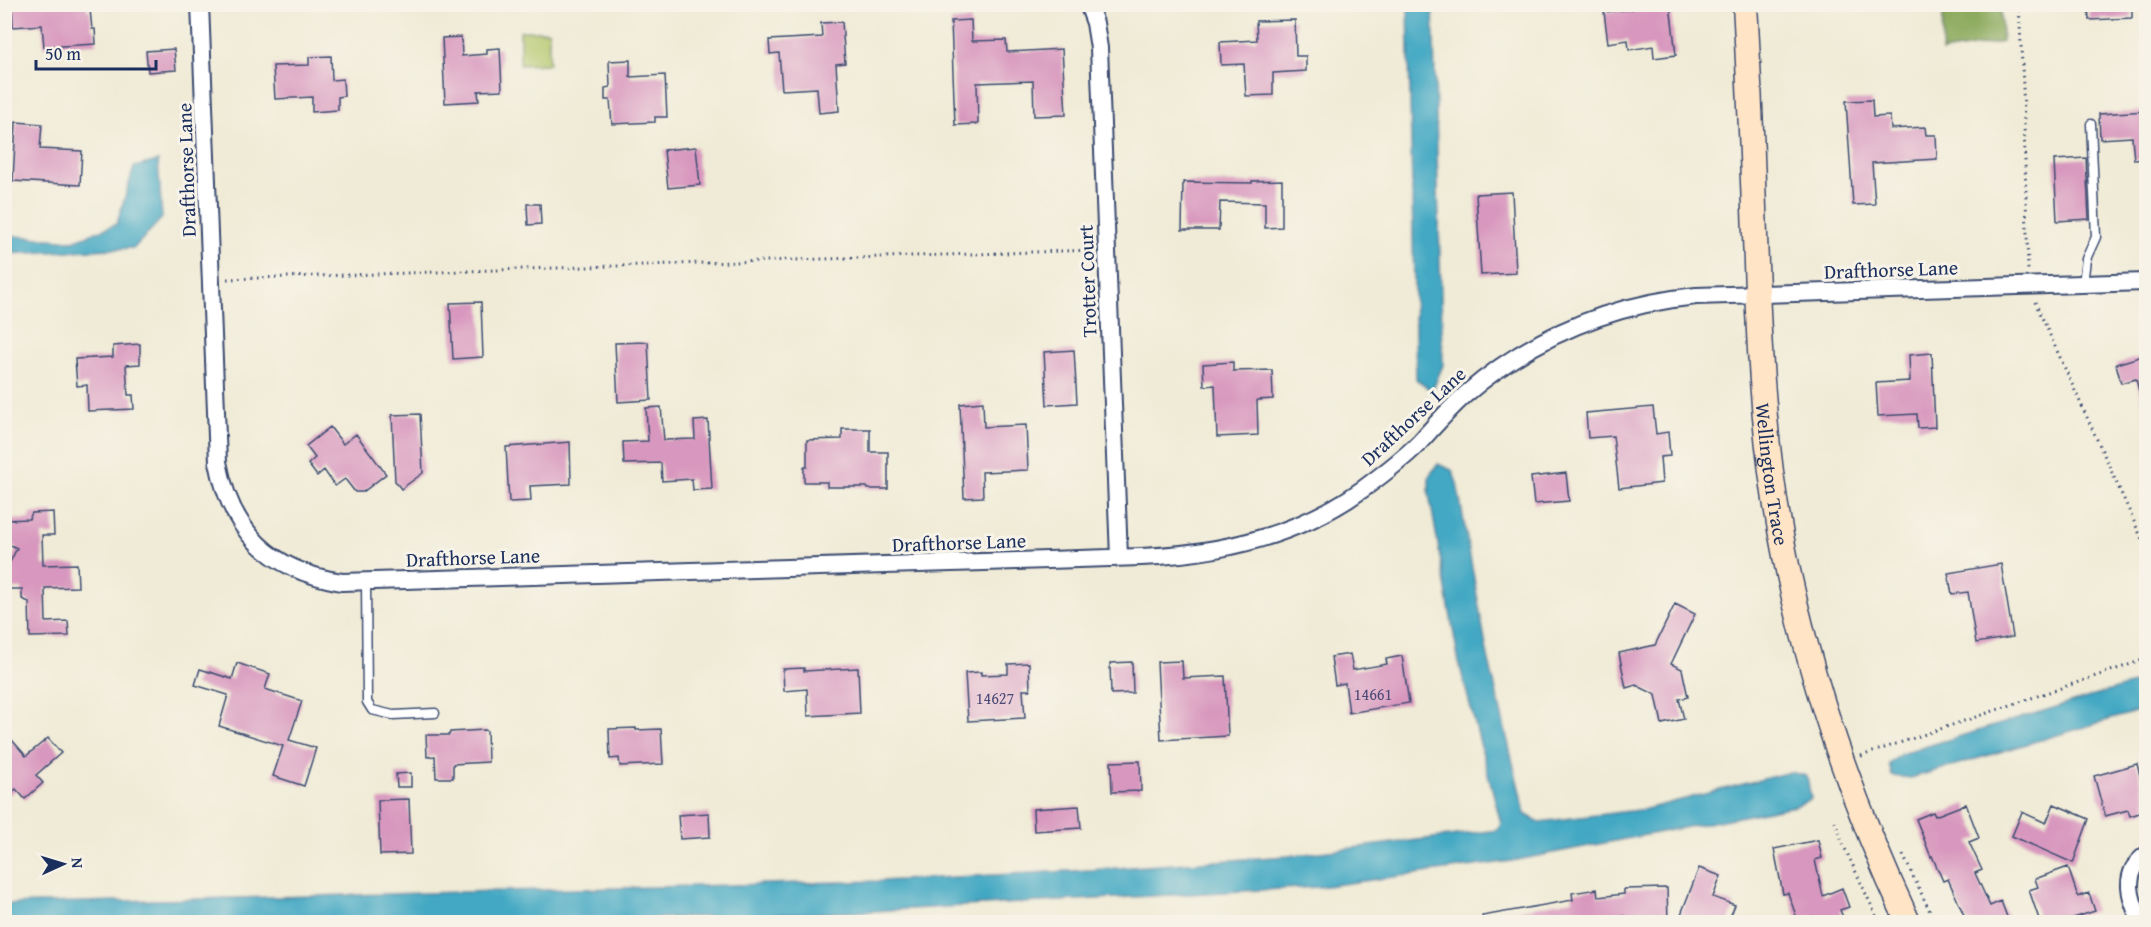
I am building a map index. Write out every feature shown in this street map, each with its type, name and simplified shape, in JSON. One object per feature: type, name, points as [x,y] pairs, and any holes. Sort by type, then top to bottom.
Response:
[{"type":"street","name":"Drafthorse Lane","points":[[200,4],[218,462],[222,483],[234,514],[262,548],[289,567],[320,579],[342,582],[1168,556],[1224,548],[1265,538],[1305,522],[1362,490],[1396,464],[1465,394],[1499,367],[1540,342],[1585,321],[1626,308],[1667,299],[1757,294],[2146,282]]},
{"type":"street","name":"Trotter Court","points":[[1088,4],[1095,23],[1099,48],[1119,557]]},
{"type":"street","name":"Wellington Trace","points":[[1745,4],[1757,294],[1766,427],[1788,572],[1805,644],[1831,732],[1881,865],[1908,922]]},
{"type":"street","points":[[2141,922],[2131,901],[2129,889],[2130,877],[2135,866],[2146,855]]},
{"type":"lane","points":[[2083,284],[2086,259],[2096,237],[2091,124]]},
{"type":"lane","points":[[366,581],[368,702],[372,710],[393,715],[435,713]]},
{"type":"path","points":[[2019,4],[2028,286],[2146,548]]},
{"type":"path","points":[[211,280],[1107,250]]},
{"type":"path","points":[[1861,756],[2146,659]]},
{"type":"path","points":[[1835,821],[1842,843],[1879,922]]},
{"type":"path","points":[[1903,855],[1935,922]]},
{"type":"green space","points":[[1943,5],[2001,5],[2002,42],[1942,52]]},
{"type":"green space","points":[[520,31],[549,31],[549,64],[520,65]]},
{"type":"water","points":[[1408,5],[1433,5],[1443,365],[1432,391],[1416,379]]},
{"type":"water","points":[[158,161],[162,218],[134,248],[5,254],[5,235],[73,241],[117,224],[134,167]]},
{"type":"water","points":[[1438,464],[1452,470],[1457,483],[1488,657],[1525,814],[1539,822],[1646,809],[1790,772],[1807,776],[1811,799],[1795,806],[1512,861],[1319,887],[854,912],[533,922],[5,922],[5,904],[881,881],[1288,856],[1498,830],[1501,823],[1459,663],[1429,494],[1429,476]]},
{"type":"water","points":[[2146,680],[2146,709],[1911,778],[1892,776],[1889,764],[1901,754]]},
{"type":"building","points":[[12,4],[87,4],[92,29],[95,29],[96,44],[44,47],[42,25],[13,27]]},
{"type":"building","points":[[1633,4],[1670,4],[1676,55],[1654,58],[1653,46],[1629,50],[1628,40],[1608,43],[1604,12],[1633,9]]},
{"type":"building","points":[[2088,4],[2132,4],[2132,18],[2089,20]]},
{"type":"building","points":[[971,20],[972,41],[1006,40],[1007,52],[1062,49],[1066,115],[1034,116],[1033,81],[977,83],[978,124],[955,125],[951,21]]},
{"type":"building","points":[[1295,20],[1296,56],[1306,56],[1306,71],[1273,73],[1273,95],[1246,96],[1244,64],[1221,65],[1220,42],[1257,40],[1256,21]]},
{"type":"building","points":[[842,22],[845,63],[836,64],[839,111],[819,113],[817,88],[782,90],[779,53],[770,54],[769,40],[822,37],[821,23]]},
{"type":"building","points":[[461,37],[462,56],[487,54],[487,49],[500,48],[502,90],[478,91],[479,101],[445,103],[442,38]]},
{"type":"building","points":[[174,49],[176,70],[148,72],[146,51]]},
{"type":"building","points":[[331,56],[332,80],[343,79],[344,96],[338,97],[338,110],[312,112],[312,97],[275,99],[273,66],[309,65],[309,57]]},
{"type":"building","points":[[630,60],[630,77],[665,75],[667,117],[655,117],[655,122],[612,124],[610,100],[605,100],[605,88],[610,87],[609,61]]},
{"type":"building","points":[[1872,100],[1873,117],[1890,116],[1891,129],[1925,127],[1926,135],[1936,135],[1937,159],[1872,163],[1875,204],[1853,205],[1846,101]]},
{"type":"building","points":[[2146,111],[2146,159],[2134,160],[2132,137],[2100,139],[2099,114]]},
{"type":"building","points":[[16,122],[42,124],[40,149],[82,151],[80,185],[13,181]]},
{"type":"building","points":[[696,147],[700,185],[668,188],[664,150]]},
{"type":"building","points":[[2086,158],[2089,219],[2057,221],[2054,160]]},
{"type":"building","points":[[1282,180],[1282,227],[1265,228],[1265,203],[1220,202],[1219,230],[1182,230],[1183,182],[1252,183],[1252,181]]},
{"type":"building","points":[[1512,192],[1516,273],[1481,275],[1476,194]]},
{"type":"building","points":[[527,204],[540,204],[541,224],[528,225]]},
{"type":"building","points":[[481,302],[483,357],[453,359],[450,303]]},
{"type":"building","points":[[648,342],[651,400],[618,402],[615,343]]},
{"type":"building","points":[[140,344],[140,364],[126,365],[128,395],[133,395],[134,409],[88,411],[87,385],[77,386],[75,359],[113,357],[113,346]]},
{"type":"building","points":[[1074,350],[1077,403],[1047,405],[1044,352]]},
{"type":"building","points":[[1932,353],[1935,427],[1918,428],[1917,414],[1878,416],[1876,383],[1910,381],[1909,355]]},
{"type":"building","points":[[2146,355],[2146,403],[2142,403],[2136,379],[2121,383],[2116,364]]},
{"type":"building","points":[[1233,362],[1233,371],[1272,370],[1273,399],[1257,400],[1258,435],[1217,437],[1215,385],[1204,386],[1203,364]]},
{"type":"building","points":[[983,402],[984,427],[1026,425],[1028,470],[982,472],[983,497],[964,498],[960,404]]},
{"type":"building","points":[[661,407],[664,440],[695,439],[694,421],[708,420],[712,489],[693,490],[692,479],[662,481],[661,463],[624,464],[623,442],[648,441],[646,408]]},
{"type":"building","points":[[1653,407],[1656,434],[1668,432],[1670,456],[1660,457],[1662,483],[1619,488],[1613,436],[1588,438],[1586,413]]},
{"type":"building","points":[[420,414],[423,473],[401,489],[395,481],[392,415]]},
{"type":"building","points":[[330,427],[343,444],[356,434],[386,474],[363,492],[355,492],[345,479],[335,486],[324,470],[317,476],[308,464],[315,458],[306,446]]},
{"type":"building","points":[[842,429],[870,429],[870,452],[888,452],[888,489],[827,487],[827,482],[804,482],[804,467],[807,467],[807,440],[842,439]]},
{"type":"building","points":[[570,442],[571,484],[530,486],[531,501],[509,502],[506,447]]},
{"type":"building","points":[[1566,473],[1569,501],[1534,504],[1531,477]]},
{"type":"building","points":[[53,512],[54,535],[42,535],[43,565],[77,564],[78,587],[45,588],[46,622],[68,621],[69,636],[30,637],[29,602],[22,599],[22,589],[4,589],[4,566],[8,566],[17,548],[4,542],[4,520],[29,519],[32,513]]},
{"type":"building","points":[[2001,564],[2013,637],[1976,643],[1968,592],[1952,594],[1948,573]]},
{"type":"building","points":[[1675,604],[1695,614],[1671,664],[1682,669],[1688,697],[1679,699],[1684,719],[1662,724],[1656,695],[1636,685],[1626,688],[1619,653],[1655,645]]},
{"type":"building","points":[[1350,654],[1353,670],[1387,664],[1386,659],[1402,656],[1409,703],[1349,713],[1345,683],[1335,685],[1331,657]]},
{"type":"building","points":[[1182,661],[1183,678],[1225,676],[1228,736],[1161,740],[1157,662]]},
{"type":"building","points":[[1132,662],[1133,693],[1111,694],[1110,663]]},
{"type":"building","points":[[237,663],[270,674],[265,689],[302,701],[289,740],[316,748],[304,786],[273,776],[283,746],[219,726],[228,695],[195,685],[200,669],[232,679]]},
{"type":"building","points":[[1029,663],[1030,690],[1023,690],[1025,718],[968,721],[965,673],[1008,674],[1008,664]]},
{"type":"building","points":[[804,668],[804,671],[858,668],[860,713],[808,716],[807,689],[784,691],[783,669]]},
{"type":"building","points":[[636,728],[636,730],[661,729],[663,764],[620,766],[619,758],[610,759],[609,729]]},
{"type":"building","points":[[4,731],[26,756],[48,738],[61,753],[36,775],[43,783],[25,799],[16,789],[4,799]]},
{"type":"building","points":[[487,731],[488,762],[453,764],[453,778],[436,778],[435,756],[427,757],[426,735],[449,735],[450,732]]},
{"type":"building","points":[[1140,761],[1141,791],[1112,792],[1111,762]]},
{"type":"building","points":[[2137,764],[2146,798],[2146,811],[2130,816],[2128,810],[2105,816],[2094,776]]},
{"type":"building","points":[[411,773],[411,787],[397,787],[396,774]]},
{"type":"building","points":[[409,799],[411,854],[380,855],[378,800]]},
{"type":"building","points":[[1966,804],[1979,838],[1969,842],[1982,870],[1975,873],[1990,906],[2001,901],[2009,922],[1967,922],[1948,879],[1943,881],[1931,857],[1916,819],[1933,812],[1935,816]]},
{"type":"building","points":[[2054,804],[2089,819],[2073,863],[2012,836],[2022,812],[2046,823]]},
{"type":"building","points":[[1079,806],[1081,828],[1034,831],[1033,809]]},
{"type":"building","points":[[709,813],[710,837],[680,839],[678,815]]},
{"type":"building","points":[[1818,840],[1822,858],[1815,860],[1823,896],[1842,888],[1849,907],[1840,910],[1845,922],[1814,922],[1812,916],[1798,921],[1788,893],[1783,894],[1774,849]]},
{"type":"building","points":[[2068,867],[2078,897],[2089,893],[2095,911],[2061,922],[2040,922],[2029,890],[2038,887],[2035,879]]},
{"type":"building","points":[[1699,868],[1721,876],[1713,897],[1735,905],[1728,922],[1678,922]]},
{"type":"building","points":[[1667,888],[1668,922],[1625,922],[1625,916],[1589,922],[1483,922],[1482,916],[1573,900],[1572,893],[1597,889],[1598,897],[1624,894],[1624,889]]}]
